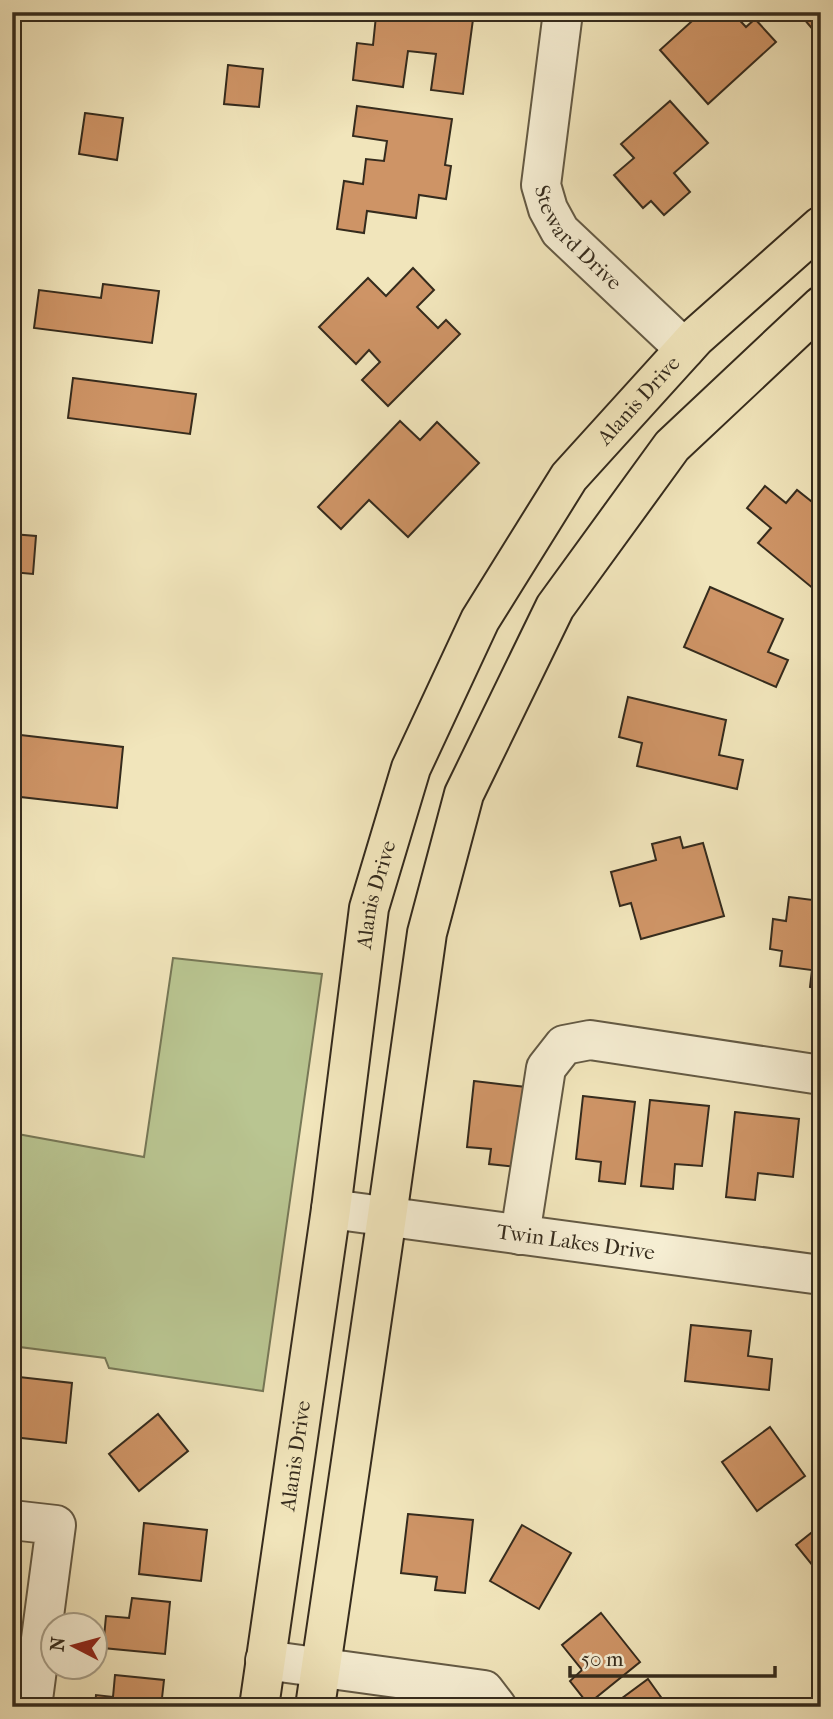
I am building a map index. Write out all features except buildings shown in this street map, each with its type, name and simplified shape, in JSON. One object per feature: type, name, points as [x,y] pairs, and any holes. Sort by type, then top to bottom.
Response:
[{"type":"main road","name":"Alanis Drive","points":[[259,1707],[331,1209],[369,908],[411,768],[480,620],[569,477],[696,337],[821,226]]},
{"type":"main road","points":[[315,1707],[427,933],[464,794],[555,607],[672,446],[821,306]]},
{"type":"street","name":"Steward Drive","points":[[563,12],[541,185],[548,209],[560,231],[685,349]]},
{"type":"street","points":[[520,1235],[546,1068],[565,1045],[590,1040],[821,1074]]},
{"type":"street","name":"Twin Lakes Drive","points":[[331,1209],[821,1275]]},
{"type":"street","points":[[12,1520],[56,1525],[32,1707]]},
{"type":"street","points":[[265,1660],[484,1690],[497,1707]]},
{"type":"green space","points":[[173,958],[322,974],[263,1391],[109,1368],[105,1358],[12,1346],[12,1133],[144,1157]]}]
